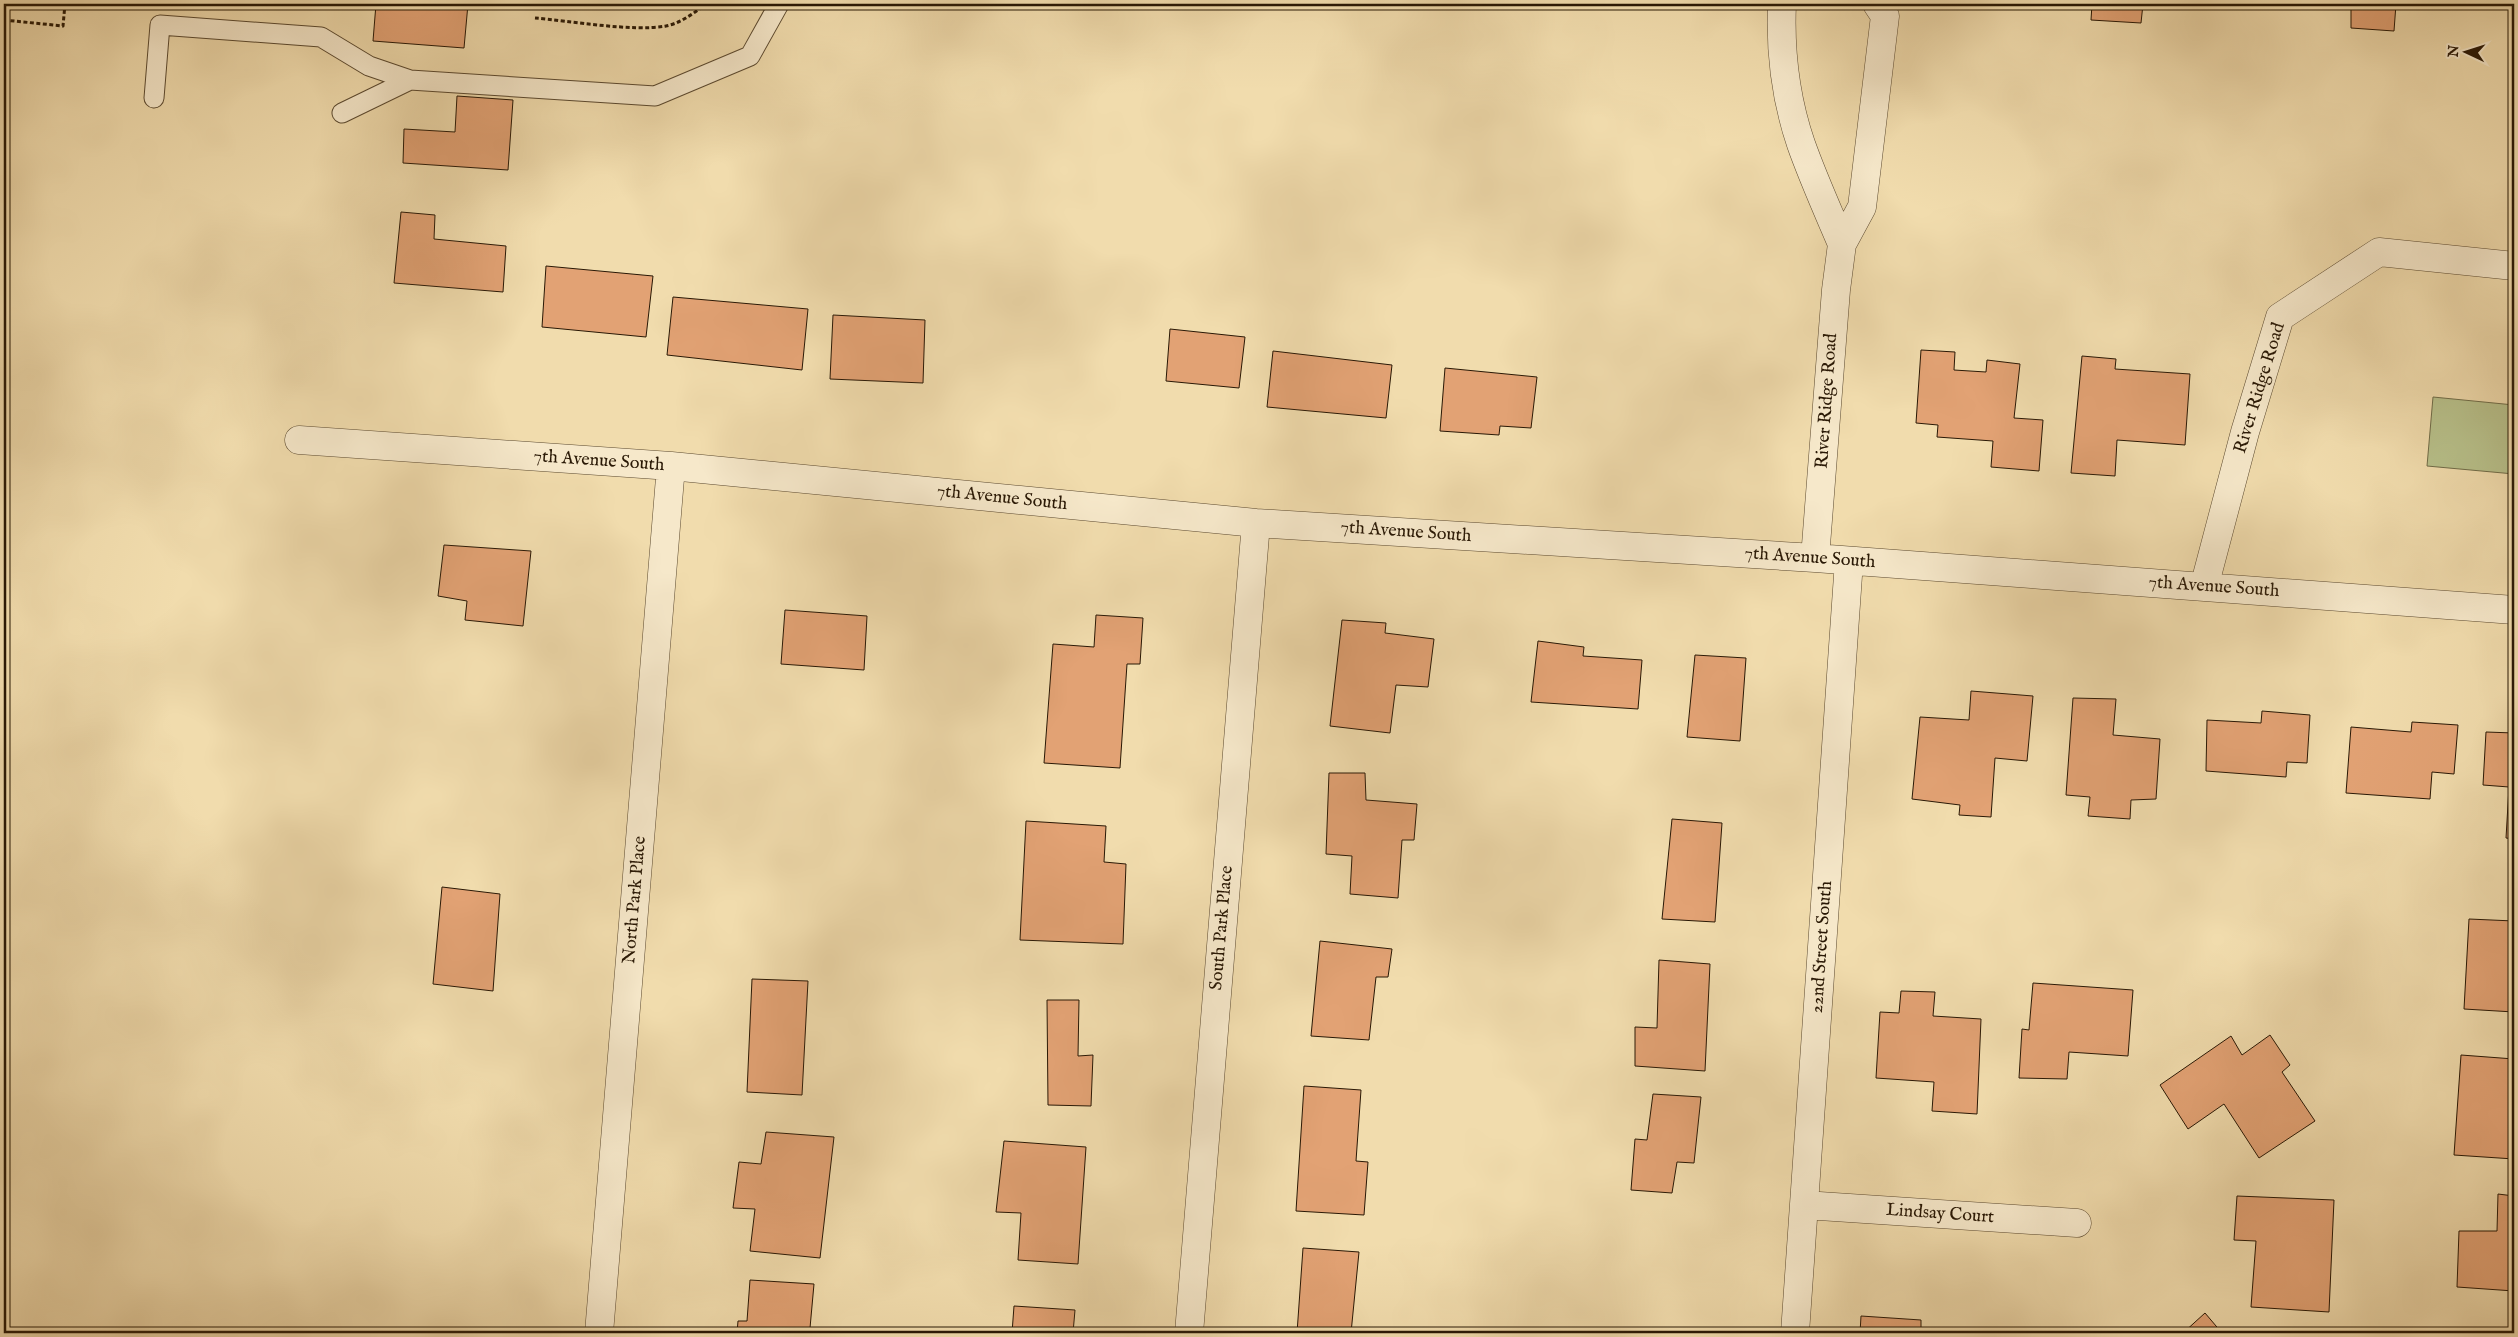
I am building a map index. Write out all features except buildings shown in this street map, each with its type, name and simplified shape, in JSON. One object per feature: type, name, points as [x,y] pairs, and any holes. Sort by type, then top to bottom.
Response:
[{"type":"street","name":"River Ridge Road","points":[[1782,4],[1784,67],[1793,112],[1801,143],[1842,244]]},
{"type":"street","name":"River Ridge Road","points":[[1815,558],[1836,290],[1842,244],[1862,207],[1885,16],[1877,4]]},
{"type":"street","name":"River Ridge Road","points":[[2204,587],[2246,432],[2280,317],[2379,252],[2514,266]]},
{"type":"street","name":"7th Avenue South","points":[[299,440],[671,466],[1256,523],[1849,560],[2514,610]]},
{"type":"street","name":"North Park Place","points":[[600,1333],[671,466]]},
{"type":"street","name":"South Park Place","points":[[1189,1333],[1256,523]]},
{"type":"street","name":"22nd Street South","points":[[1795,1333],[1849,560]]},
{"type":"street","name":"Lindsay Court","points":[[1804,1205],[2077,1223]]},
{"type":"lane","points":[[154,98],[160,25],[321,37],[369,66],[410,80],[656,96],[750,56],[779,4]]},
{"type":"lane","points":[[342,113],[410,80]]},
{"type":"path","points":[[4,20],[63,26],[65,4]]},
{"type":"path","points":[[535,18],[629,26],[666,26],[692,15],[706,4]]},
{"type":"green space","points":[[2433,397],[2514,405],[2514,474],[2427,466]]}]
